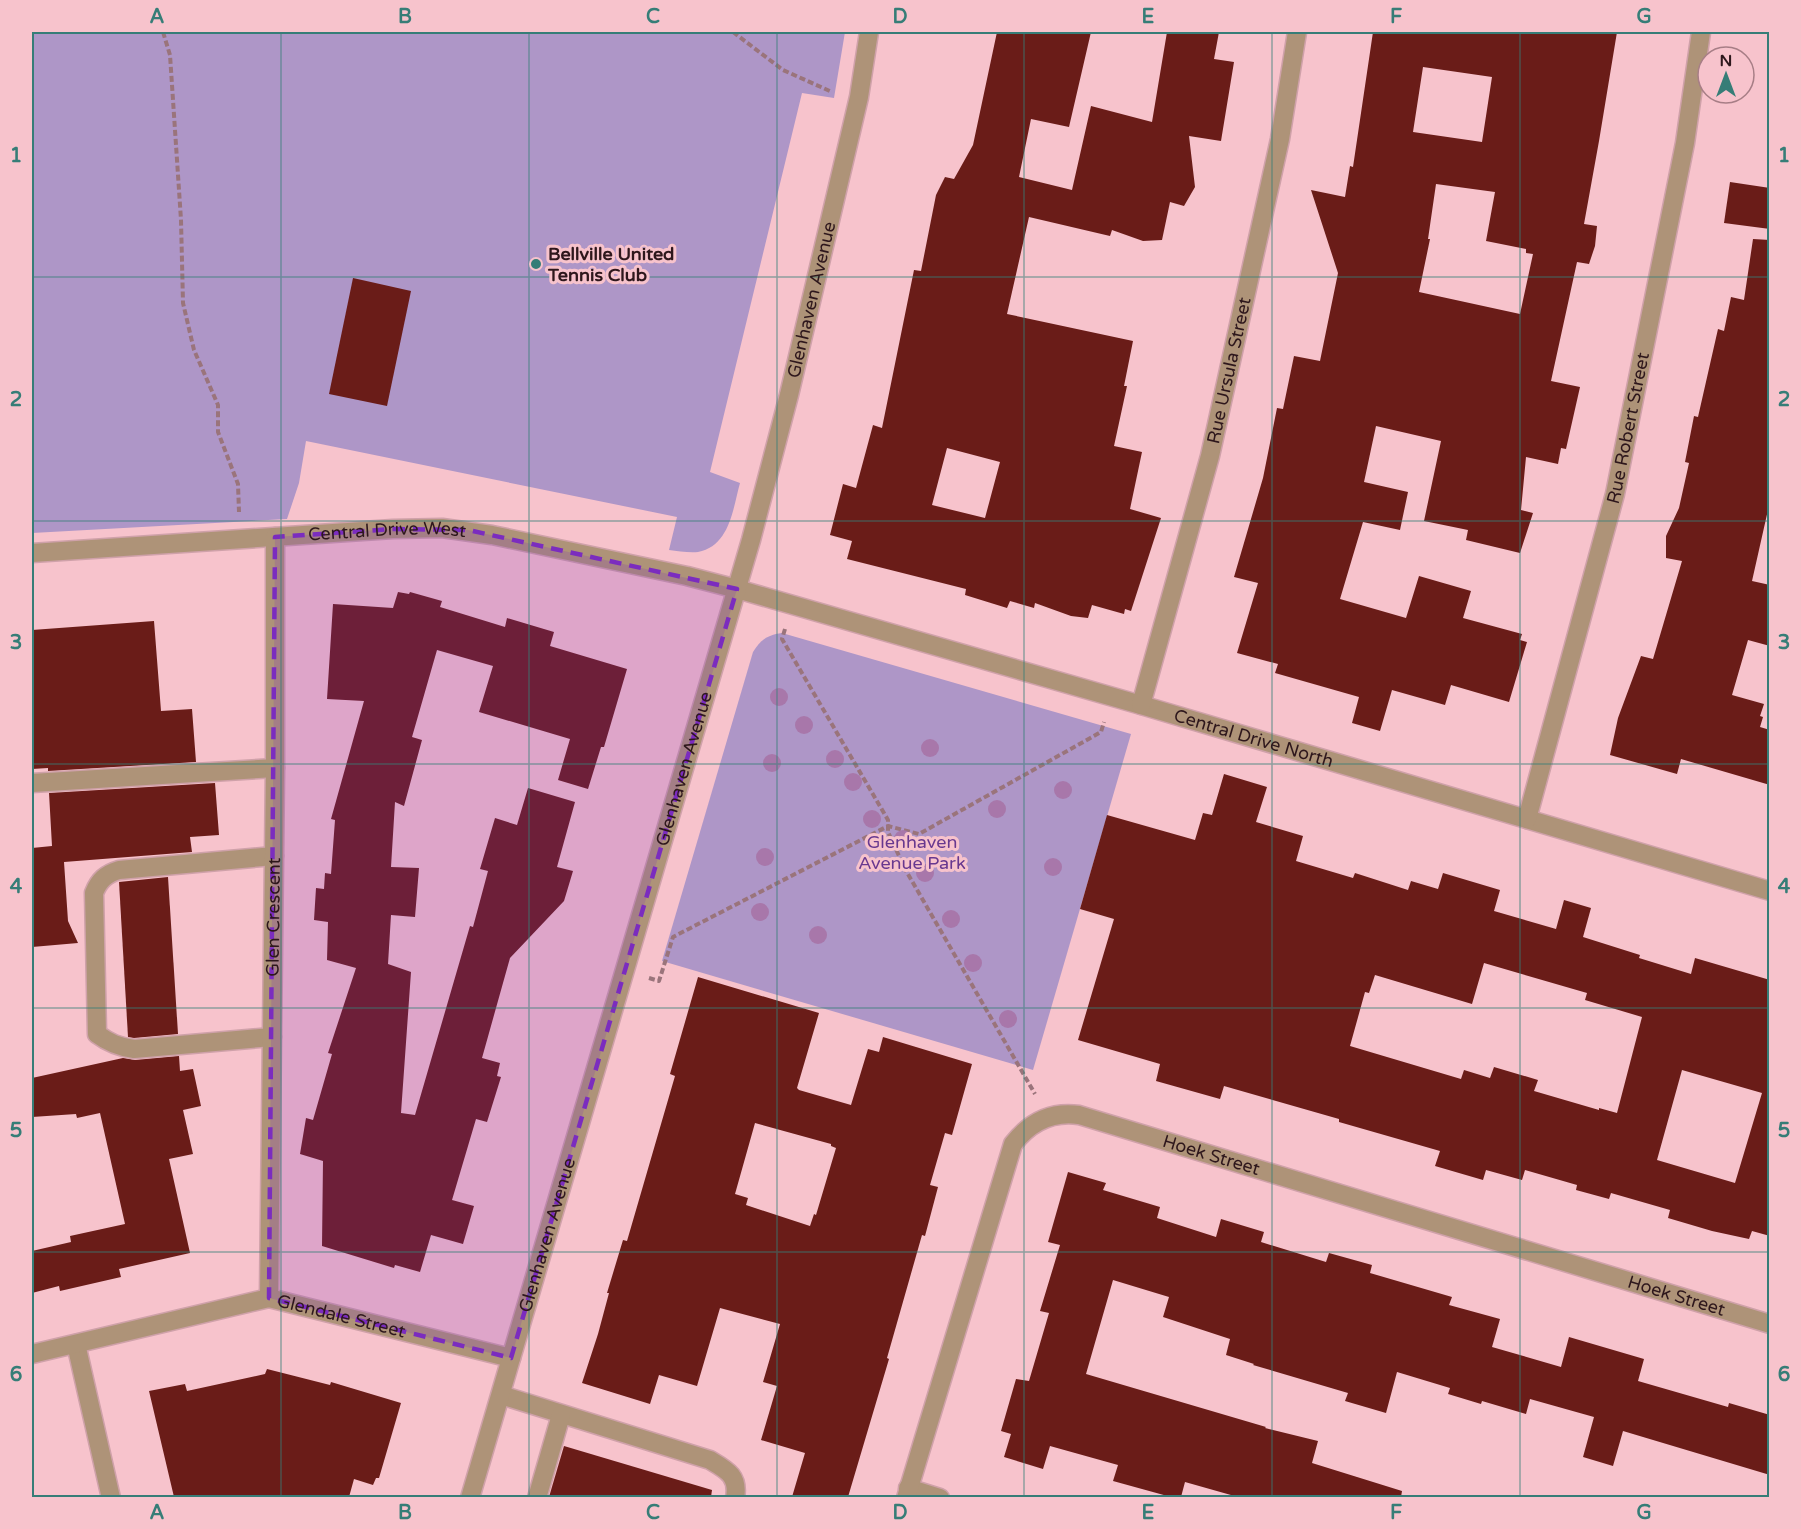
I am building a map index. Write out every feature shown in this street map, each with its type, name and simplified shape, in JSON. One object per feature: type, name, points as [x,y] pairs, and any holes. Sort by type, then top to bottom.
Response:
[{"type":"street","name":"Glenhaven Avenue","points":[[470,1497],[751,540],[789,395],[859,97],[868,32]]},
{"type":"street","name":"Rue Ursula Street","points":[[1141,705],[1218,423],[1280,139],[1297,32]]},
{"type":"street","name":"Rue Robert Street","points":[[1527,819],[1615,494],[1685,143],[1701,32]]},
{"type":"street","name":"Central Drive West","points":[[32,553],[393,529],[442,528],[468,530],[687,576],[736,590]]},
{"type":"street","name":"Glen Crescent","points":[[268,1299],[275,768],[275,537]]},
{"type":"street","name":"Central Drive North","points":[[736,590],[1141,705],[1770,891]]},
{"type":"street","points":[[32,783],[275,768]]},
{"type":"street","points":[[272,1037],[134,1048],[118,1047],[97,1034],[94,893],[98,882],[108,873],[119,870],[274,856]]},
{"type":"street","name":"Hoek Street","points":[[907,1493],[1007,1158],[1022,1132],[1044,1118],[1068,1114],[1079,1115],[1770,1324]]},
{"type":"street","name":"Glendale Street","points":[[32,1354],[268,1299],[511,1358]]},
{"type":"street","points":[[76,1344],[111,1497]]},
{"type":"street","points":[[501,1395],[710,1460],[728,1470],[735,1482],[735,1497]]},
{"type":"street","points":[[537,1497],[561,1415]]},
{"type":"street","points":[[907,1493],[940,1497]]},
{"type":"path","points":[[163,32],[170,55],[181,220],[183,303],[194,350],[218,405],[218,432],[238,484],[240,539]]},
{"type":"path","points":[[733,32],[783,70],[832,92],[859,97]]},
{"type":"path","points":[[792,605],[782,639],[888,820],[888,832],[905,869],[1037,1099],[1044,1118]]},
{"type":"path","points":[[625,971],[659,981],[673,938],[888,826],[919,834],[1101,732],[1112,698]]},
{"type":"highlighted area","points":[[393,529],[468,530],[737,589],[511,1358],[269,1298],[275,537]]},
{"type":"green space","points":[[32,32],[845,32],[834,98],[802,93],[710,472],[740,483],[724,534],[709,548],[698,552],[669,550],[677,517],[306,441],[299,483],[287,519],[32,533]]},
{"type":"green space","name":"Glenhaven Avenue Park","points":[[782,633],[1131,734],[1033,1070],[662,961],[753,652],[765,638]]},
{"type":"building","points":[[997,32],[1091,32],[1069,127],[1031,119],[1019,177],[1072,190],[1091,106],[1152,122],[1167,32],[1219,32],[1214,59],[1234,62],[1221,141],[1189,136],[1195,187],[1184,206],[1170,202],[1162,240],[1143,241],[1112,230],[1110,236],[1029,217],[1007,314],[1133,341],[1124,386],[1127,386],[1114,446],[1142,452],[1130,509],[1161,518],[1131,611],[1125,609],[1124,614],[1092,605],[1088,618],[1071,616],[1035,603],[1034,608],[1010,601],[1007,608],[965,595],[966,589],[847,559],[852,541],[830,535],[843,484],[856,488],[873,425],[882,428],[914,270],[921,271],[936,195],[945,177],[954,179],[973,145]],"holes":[[[947,448],[1000,462],[985,518],[932,505]]]},
{"type":"building","points":[[1373,32],[1617,32],[1584,224],[1597,226],[1595,246],[1589,264],[1577,262],[1551,381],[1580,387],[1566,449],[1561,448],[1558,464],[1526,457],[1521,510],[1533,513],[1520,553],[1466,540],[1468,530],[1424,521],[1441,441],[1376,426],[1364,482],[1408,492],[1400,530],[1363,522],[1340,599],[1406,618],[1419,576],[1471,591],[1463,618],[1522,634],[1520,640],[1527,642],[1509,702],[1451,685],[1445,705],[1392,690],[1380,731],[1352,723],[1359,697],[1275,673],[1278,664],[1237,653],[1258,583],[1234,577],[1263,478],[1277,408],[1283,409],[1294,356],[1320,361],[1338,273],[1311,190],[1345,197],[1350,166],[1353,167]],"holes":[[[1423,67],[1492,77],[1482,142],[1413,132]],[[1436,184],[1495,192],[1486,241],[1526,249],[1526,253],[1533,254],[1520,314],[1419,292],[1430,239],[1428,239]]]},
{"type":"building","points":[[1730,182],[1770,188],[1770,229],[1724,223]]},
{"type":"building","points":[[1753,239],[1770,240],[1770,501],[1752,581],[1770,585],[1770,646],[1748,640],[1732,695],[1764,704],[1760,716],[1763,717],[1760,727],[1770,730],[1770,785],[1681,759],[1677,774],[1610,755],[1618,718],[1641,656],[1653,659],[1682,561],[1666,558],[1666,536],[1679,508],[1689,463],[1685,462],[1694,416],[1698,417],[1718,329],[1724,331],[1731,297],[1744,300]]},
{"type":"building","points":[[353,278],[411,291],[387,406],[329,394]]},
{"type":"building","points":[[398,592],[409,594],[410,592],[442,601],[440,607],[505,627],[507,618],[554,632],[550,646],[627,669],[604,747],[601,747],[588,789],[558,780],[570,739],[479,712],[493,666],[437,650],[412,737],[422,740],[404,806],[395,802],[391,867],[419,868],[415,917],[391,915],[388,964],[411,972],[401,1113],[415,1115],[470,926],[473,927],[488,871],[480,869],[495,818],[517,825],[528,788],[575,802],[557,867],[573,871],[564,901],[510,958],[482,1058],[500,1063],[497,1076],[501,1077],[487,1122],[476,1119],[452,1200],[474,1206],[463,1244],[431,1235],[420,1272],[395,1265],[394,1268],[322,1246],[323,1161],[300,1154],[306,1118],[313,1120],[332,1054],[328,1053],[356,968],[327,960],[328,922],[314,920],[316,888],[324,889],[325,873],[331,874],[335,820],[331,819],[364,701],[327,699],[333,604],[393,608]]},
{"type":"building","points":[[154,621],[161,711],[192,709],[196,762],[48,771],[48,768],[32,769],[32,630]]},
{"type":"building","points":[[1224,774],[1267,787],[1256,822],[1303,836],[1296,861],[1353,878],[1355,873],[1408,890],[1411,881],[1438,889],[1443,873],[1500,890],[1494,911],[1556,929],[1564,900],[1591,908],[1583,937],[1691,974],[1695,958],[1770,980],[1770,1236],[1752,1231],[1749,1239],[1712,1231],[1668,1218],[1670,1210],[1611,1193],[1609,1199],[1576,1190],[1577,1185],[1525,1170],[1522,1180],[1486,1170],[1483,1180],[1435,1166],[1440,1151],[1224,1086],[1220,1099],[1156,1081],[1160,1064],[1078,1040],[1114,919],[1080,909],[1107,815],[1195,840],[1203,813],[1212,815]],"holes":[[[1484,963],[1587,993],[1585,1000],[1642,1017],[1617,1113],[1534,1091],[1538,1080],[1494,1067],[1490,1078],[1464,1070],[1461,1079],[1350,1046],[1365,992],[1369,993],[1375,975],[1472,1004]],[[1682,1070],[1762,1093],[1735,1183],[1657,1160]]]},
{"type":"building","points":[[215,783],[219,835],[190,837],[192,852],[64,862],[68,921],[78,943],[32,947],[32,848],[52,846],[49,793]]},
{"type":"building","points":[[168,877],[178,1034],[128,1037],[119,882]]},
{"type":"building","points":[[698,977],[819,1013],[797,1088],[799,1090],[851,1105],[868,1049],[879,1052],[883,1037],[972,1064],[952,1135],[945,1133],[930,1185],[938,1187],[925,1236],[922,1235],[887,1358],[889,1359],[848,1497],[792,1497],[805,1453],[761,1440],[777,1386],[763,1382],[780,1324],[720,1308],[697,1386],[659,1375],[650,1404],[582,1383],[598,1334],[609,1293],[607,1293],[623,1240],[627,1241],[675,1076],[670,1074]],"holes":[[[755,1123],[831,1144],[836,1148],[816,1215],[814,1214],[810,1226],[746,1205],[748,1198],[735,1194]]]},
{"type":"building","points":[[179,1056],[180,1071],[193,1069],[201,1106],[183,1110],[193,1154],[169,1159],[190,1253],[119,1269],[121,1277],[60,1291],[59,1286],[32,1293],[32,1251],[71,1242],[70,1236],[125,1224],[100,1113],[77,1118],[76,1114],[32,1117],[32,1078],[123,1058],[135,1060]]},
{"type":"building","points":[[1068,1172],[1106,1183],[1103,1190],[1160,1207],[1157,1218],[1216,1237],[1221,1219],[1264,1232],[1261,1242],[1326,1262],[1329,1253],[1372,1265],[1370,1273],[1452,1297],[1449,1305],[1500,1319],[1492,1347],[1561,1367],[1569,1337],[1644,1359],[1638,1381],[1728,1407],[1729,1403],[1770,1415],[1770,1475],[1623,1431],[1613,1466],[1583,1457],[1594,1417],[1530,1399],[1526,1414],[1482,1401],[1481,1404],[1448,1394],[1450,1388],[1397,1372],[1386,1413],[1345,1401],[1348,1393],[1226,1355],[1230,1339],[1163,1317],[1169,1297],[1113,1280],[1086,1374],[1265,1428],[1318,1441],[1312,1463],[1402,1491],[1401,1497],[1238,1497],[1185,1482],[1181,1497],[1171,1497],[1113,1481],[1118,1465],[1050,1446],[1043,1469],[1004,1457],[1011,1434],[1001,1431],[1016,1379],[1029,1381],[1049,1313],[1040,1311],[1060,1245],[1048,1242]]},
{"type":"building","points":[[267,1369],[330,1385],[331,1382],[401,1403],[379,1478],[376,1478],[373,1485],[354,1479],[349,1497],[174,1497],[149,1391],[185,1384],[187,1391],[265,1374]]},
{"type":"building","points":[[564,1446],[712,1490],[711,1497],[549,1497]]},
{"type":"place","name":"Bellville United Tennis Club","points":[[536,264]]}]
